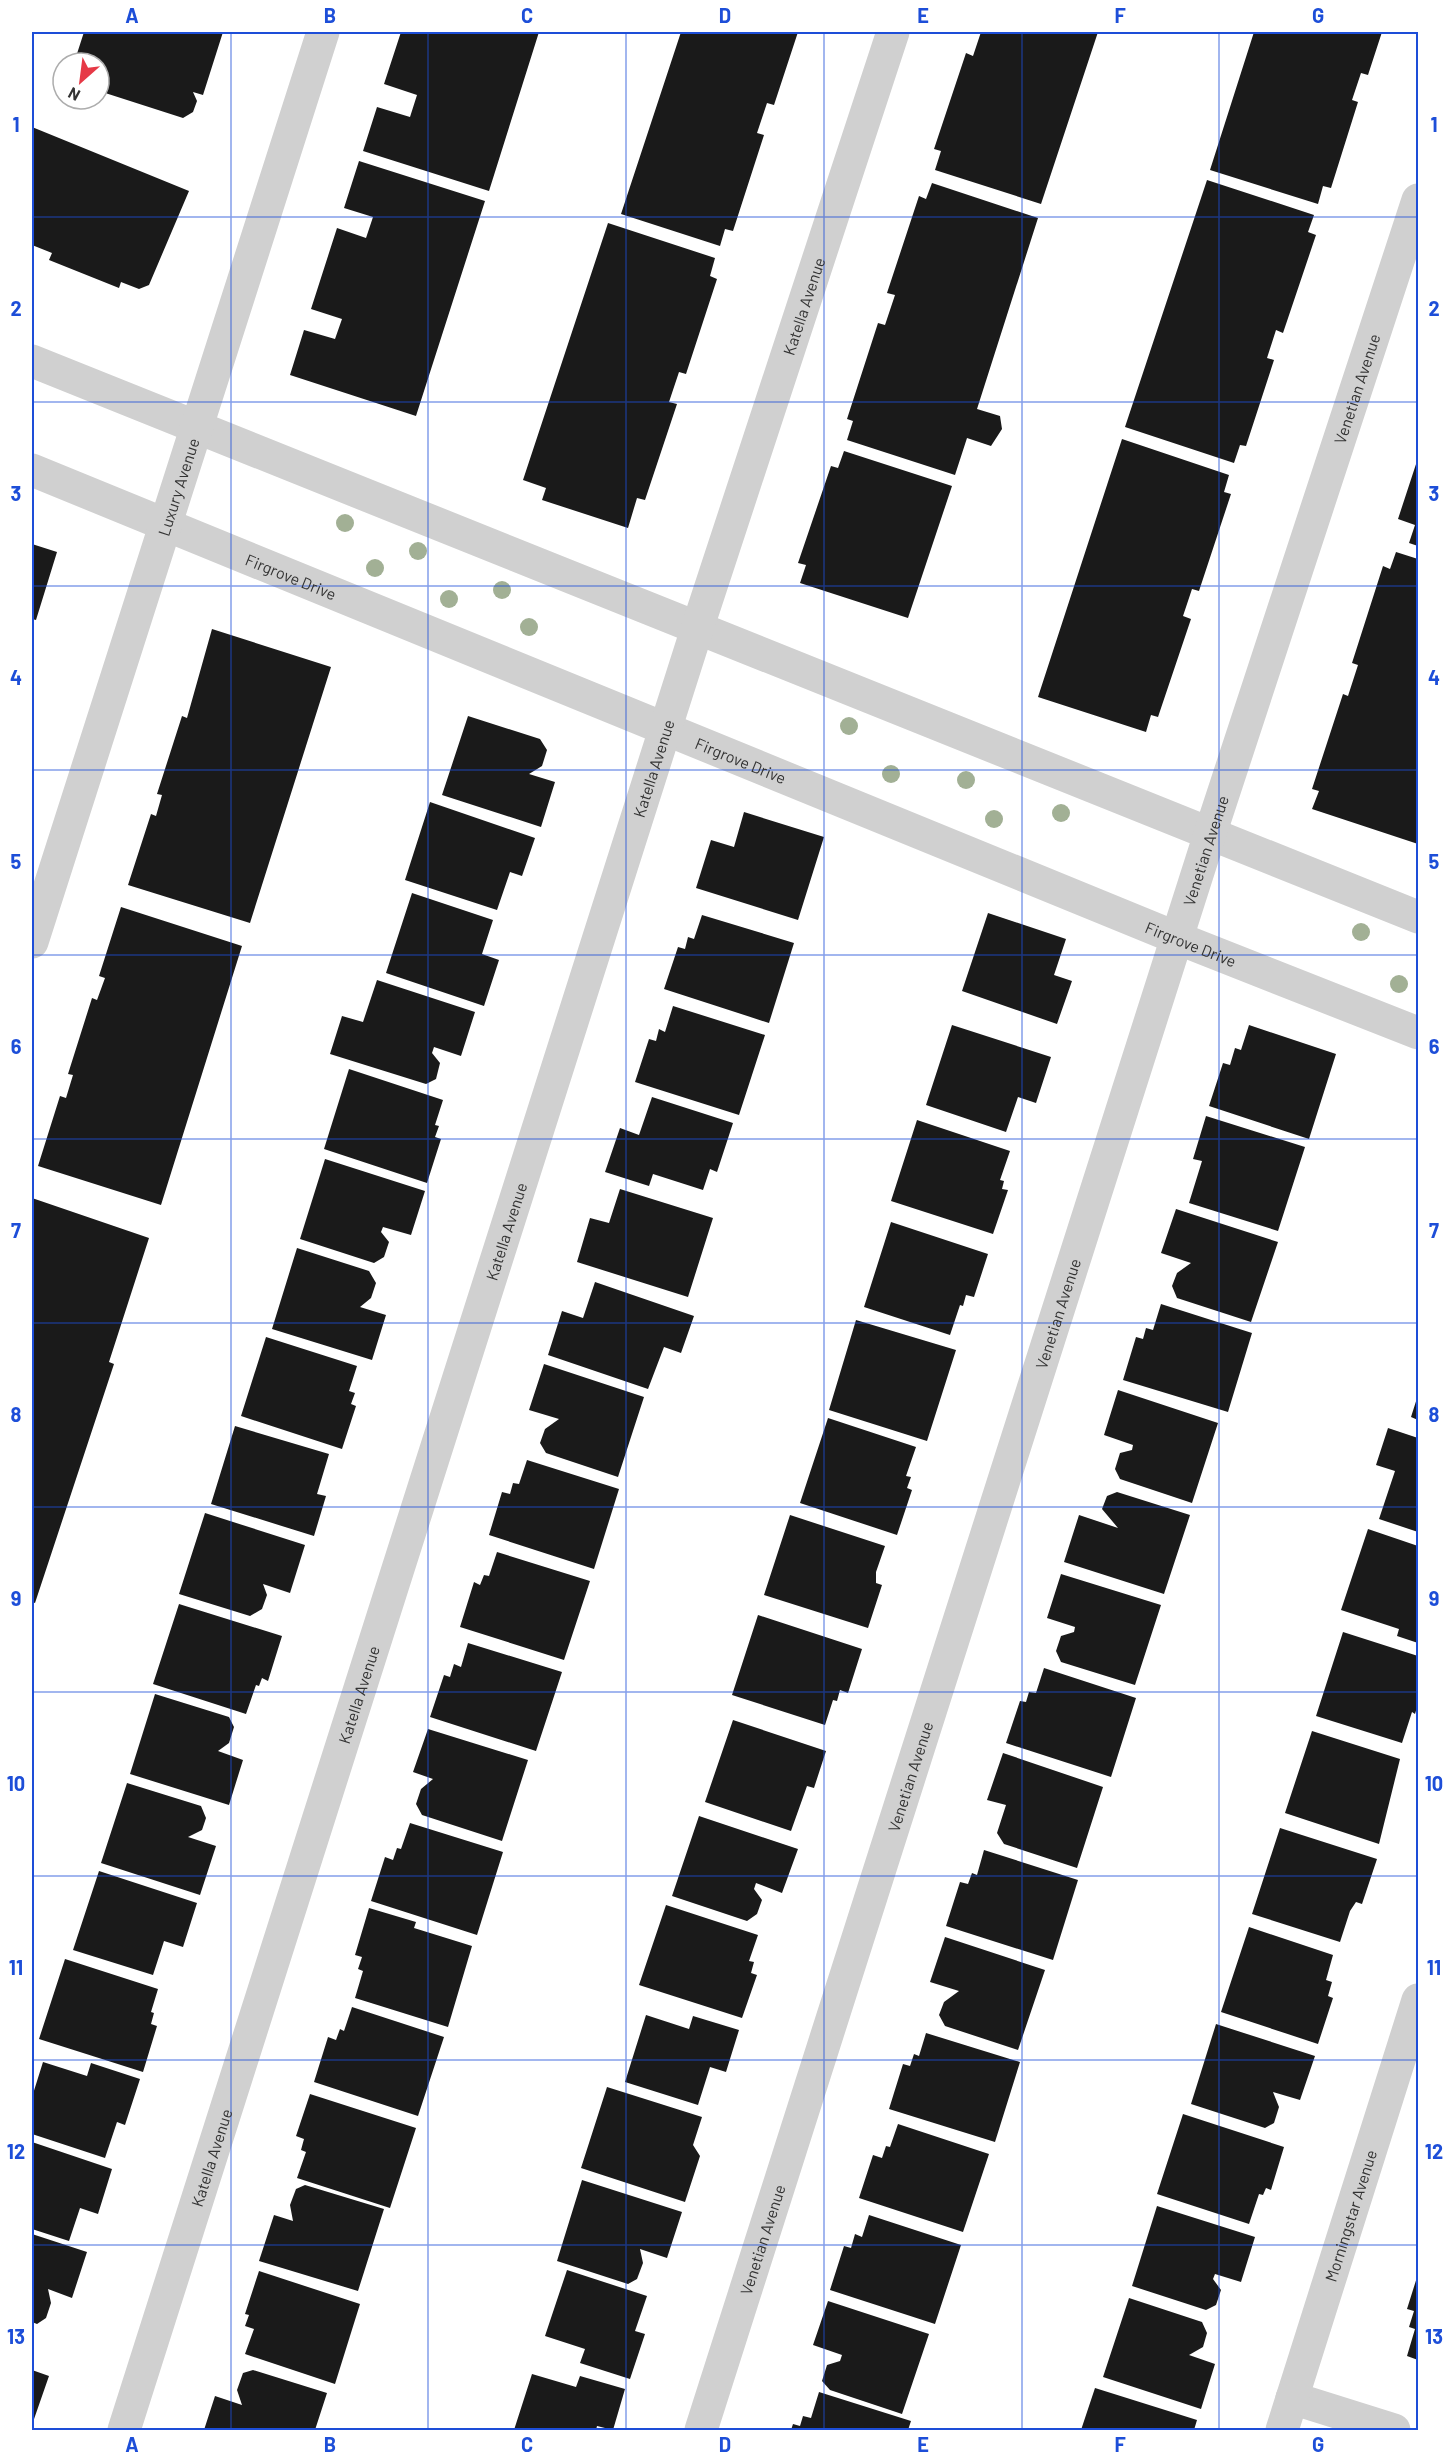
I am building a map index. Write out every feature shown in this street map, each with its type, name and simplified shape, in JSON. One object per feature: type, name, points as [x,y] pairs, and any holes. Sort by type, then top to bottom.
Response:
[{"type":"street","name":"Luxury Avenue","points":[[32,942],[323,32]]},
{"type":"street","name":"Katella Avenue","points":[[124,2430],[698,626],[893,32]]},
{"type":"street","name":"Venetian Avenue","points":[[701,2430],[1210,834],[1419,200]]},
{"type":"street","points":[[32,361],[196,429],[698,626],[1419,917]]},
{"type":"street","name":"Firgrove Drive","points":[[32,470],[1177,938],[1419,1033]]},
{"type":"street","name":"Morningstar Avenue","points":[[1282,2430],[1419,2000]]},
{"type":"street","points":[[1292,2398],[1394,2430]]},
{"type":"building","points":[[84,32],[223,32],[203,95],[193,92],[197,101],[193,112],[183,118],[111,95],[111,51],[78,51]]},
{"type":"building","points":[[401,32],[539,32],[489,191],[363,151],[377,107],[410,117],[417,95],[384,84]]},
{"type":"building","points":[[681,32],[798,32],[774,105],[767,103],[757,133],[764,135],[733,231],[725,229],[720,246],[621,214]]},
{"type":"building","points":[[981,32],[1098,32],[1041,204],[935,170],[941,151],[934,149],[966,53],[973,56]]},
{"type":"building","points":[[1254,32],[1382,32],[1368,75],[1361,73],[1352,100],[1358,102],[1331,188],[1323,186],[1318,204],[1210,170]]},
{"type":"building","points":[[32,127],[189,191],[149,285],[139,289],[121,282],[119,288],[49,260],[52,253],[32,245]]},
{"type":"building","points":[[359,161],[485,201],[416,416],[290,375],[304,330],[335,339],[342,319],[311,309],[337,228],[366,238],[373,217],[344,208]]},
{"type":"building","points":[[1207,180],[1314,215],[1308,232],[1316,235],[1283,333],[1276,330],[1267,358],[1274,360],[1246,446],[1240,445],[1234,463],[1125,427]]},
{"type":"building","points":[[932,183],[1038,218],[977,409],[1000,416],[1002,429],[991,446],[967,438],[955,475],[847,440],[853,421],[847,419],[878,323],[885,325],[895,295],[887,293],[919,196],[926,199]]},
{"type":"building","points":[[608,223],[715,258],[710,276],[717,279],[686,374],[679,372],[669,402],[677,404],[645,500],[637,498],[628,528],[542,500],[546,488],[523,480]]},
{"type":"building","points":[[1122,439],[1229,475],[1224,492],[1231,494],[1199,591],[1192,589],[1183,616],[1191,619],[1158,717],[1151,715],[1146,732],[1038,697]]},
{"type":"building","points":[[844,451],[952,486],[908,618],[800,583],[806,565],[798,563],[831,466],[838,468]]},
{"type":"building","points":[[1418,458],[1418,546],[1409,543],[1415,525],[1398,519]]},
{"type":"building","points":[[32,544],[57,552],[36,620],[32,619]]},
{"type":"building","points":[[1396,552],[1418,559],[1418,844],[1312,809],[1319,791],[1312,789],[1343,694],[1348,696],[1358,665],[1352,663],[1383,566],[1390,569]]},
{"type":"building","points":[[212,629],[331,667],[250,923],[128,885],[151,814],[156,816],[162,795],[157,794],[182,716],[187,718]]},
{"type":"building","points":[[468,716],[540,739],[547,750],[542,766],[529,774],[555,782],[541,827],[442,795]]},
{"type":"building","points":[[430,802],[535,838],[522,876],[510,872],[497,910],[405,880]]},
{"type":"building","points":[[744,812],[824,837],[798,920],[696,888],[711,840],[734,847]]},
{"type":"building","points":[[412,893],[493,920],[482,954],[499,960],[484,1006],[386,973]]},
{"type":"building","points":[[121,907],[242,946],[161,1205],[38,1166],[60,1096],[66,1098],[73,1075],[68,1074],[92,998],[97,1000],[105,978],[99,976]]},
{"type":"building","points":[[988,913],[1066,939],[1054,975],[1072,981],[1057,1024],[962,991]]},
{"type":"building","points":[[702,915],[794,943],[769,1023],[664,989],[678,947],[685,949],[688,937],[694,939]]},
{"type":"building","points":[[377,980],[475,1012],[461,1056],[434,1047],[432,1053],[440,1063],[436,1079],[426,1084],[330,1054],[342,1016],[363,1022]]},
{"type":"building","points":[[673,1006],[765,1035],[739,1115],[635,1082],[649,1039],[656,1041],[659,1029],[665,1032]]},
{"type":"building","points":[[952,1025],[1051,1057],[1036,1103],[1018,1097],[1006,1132],[926,1105]]},
{"type":"building","points":[[1249,1025],[1336,1054],[1309,1139],[1209,1106],[1223,1063],[1230,1065],[1235,1048],[1241,1050]]},
{"type":"building","points":[[349,1069],[443,1100],[435,1125],[439,1126],[435,1137],[441,1139],[427,1183],[324,1149]]},
{"type":"building","points":[[652,1097],[733,1123],[717,1172],[710,1169],[703,1190],[653,1174],[649,1186],[605,1172],[620,1128],[639,1135]]},
{"type":"building","points":[[1206,1116],[1305,1147],[1278,1231],[1189,1203],[1202,1161],[1193,1159]]},
{"type":"building","points":[[917,1120],[1010,1151],[1000,1180],[1004,1181],[1002,1189],[1008,1190],[993,1234],[891,1201]]},
{"type":"building","points":[[325,1159],[425,1191],[411,1235],[383,1227],[381,1232],[389,1242],[384,1257],[374,1263],[300,1239]]},
{"type":"building","points":[[620,1189],[713,1218],[688,1297],[577,1262],[590,1218],[609,1223]]},
{"type":"building","points":[[32,1198],[149,1238],[109,1362],[114,1364],[35,1603],[32,1602]]},
{"type":"building","points":[[1176,1209],[1278,1242],[1251,1322],[1177,1298],[1172,1286],[1177,1273],[1191,1263],[1161,1253]]},
{"type":"building","points":[[891,1222],[988,1254],[974,1297],[966,1295],[963,1306],[960,1305],[950,1335],[864,1307]]},
{"type":"building","points":[[297,1248],[369,1271],[376,1283],[371,1298],[360,1307],[386,1315],[372,1360],[272,1329]]},
{"type":"building","points":[[595,1282],[694,1316],[681,1353],[664,1347],[648,1389],[548,1355],[562,1311],[583,1318]]},
{"type":"building","points":[[1161,1304],[1252,1333],[1228,1412],[1123,1380],[1136,1337],[1143,1339],[1146,1328],[1153,1330]]},
{"type":"building","points":[[856,1320],[956,1350],[927,1441],[829,1410]]},
{"type":"building","points":[[266,1337],[357,1366],[349,1391],[355,1393],[351,1404],[356,1406],[342,1449],[241,1416]]},
{"type":"building","points":[[544,1364],[644,1397],[618,1477],[546,1453],[540,1443],[545,1429],[559,1419],[529,1410]]},
{"type":"building","points":[[1118,1390],[1218,1423],[1192,1503],[1120,1479],[1115,1469],[1120,1453],[1132,1450],[1133,1445],[1104,1435]]},
{"type":"building","points":[[1418,1395],[1418,1420],[1411,1417]]},
{"type":"building","points":[[828,1418],[916,1447],[906,1476],[911,1477],[907,1488],[912,1490],[897,1535],[800,1503]]},
{"type":"building","points":[[235,1426],[329,1454],[317,1494],[326,1496],[314,1536],[211,1504]]},
{"type":"building","points":[[1388,1428],[1418,1438],[1418,1532],[1379,1519],[1395,1471],[1376,1465]]},
{"type":"building","points":[[527,1460],[619,1489],[594,1569],[489,1535],[502,1492],[510,1494],[513,1483],[519,1484]]},
{"type":"building","points":[[1117,1492],[1190,1515],[1164,1594],[1064,1562],[1079,1515],[1118,1528],[1102,1509],[1107,1496]]},
{"type":"building","points":[[205,1513],[305,1545],[290,1593],[263,1584],[267,1595],[262,1609],[250,1616],[179,1594]]},
{"type":"building","points":[[790,1515],[885,1546],[876,1572],[876,1583],[882,1585],[868,1628],[764,1595]]},
{"type":"building","points":[[1368,1529],[1418,1546],[1418,1643],[1397,1636],[1399,1629],[1341,1610]]},
{"type":"building","points":[[497,1552],[590,1581],[564,1660],[460,1627],[474,1582],[480,1585],[484,1575],[489,1576]]},
{"type":"building","points":[[1061,1574],[1161,1605],[1135,1685],[1061,1662],[1056,1651],[1061,1636],[1074,1632],[1075,1627],[1047,1618]]},
{"type":"building","points":[[179,1604],[282,1636],[268,1681],[262,1678],[259,1686],[256,1685],[246,1714],[153,1684]]},
{"type":"building","points":[[758,1615],[862,1649],[848,1693],[840,1690],[837,1701],[833,1700],[825,1725],[732,1695]]},
{"type":"building","points":[[1343,1632],[1418,1656],[1418,1704],[1415,1714],[1412,1712],[1402,1743],[1316,1716]]},
{"type":"building","points":[[468,1643],[562,1672],[536,1751],[430,1717],[444,1675],[450,1677],[454,1664],[461,1667]]},
{"type":"building","points":[[1044,1668],[1136,1698],[1111,1777],[1006,1743],[1020,1701],[1026,1702],[1029,1692],[1036,1693]]},
{"type":"building","points":[[155,1694],[229,1717],[234,1727],[229,1743],[218,1751],[243,1760],[229,1805],[130,1774]]},
{"type":"building","points":[[733,1720],[826,1751],[814,1788],[807,1786],[791,1831],[705,1802]]},
{"type":"building","points":[[428,1729],[528,1760],[502,1841],[422,1815],[416,1804],[421,1789],[433,1779],[413,1772]]},
{"type":"building","points":[[1312,1731],[1400,1759],[1379,1844],[1285,1813]]},
{"type":"building","points":[[1003,1753],[1103,1787],[1077,1868],[1004,1844],[997,1833],[1006,1805],[987,1800]]},
{"type":"building","points":[[127,1783],[201,1806],[206,1818],[202,1830],[188,1837],[216,1846],[200,1895],[101,1863]]},
{"type":"building","points":[[699,1816],[798,1849],[782,1893],[756,1883],[754,1889],[762,1900],[757,1914],[747,1921],[672,1896]]},
{"type":"building","points":[[410,1823],[503,1852],[477,1935],[371,1901],[385,1857],[393,1860],[397,1848],[401,1849]]},
{"type":"building","points":[[1280,1828],[1377,1859],[1362,1904],[1356,1902],[1350,1911],[1340,1942],[1252,1914]]},
{"type":"building","points":[[984,1850],[1078,1880],[1053,1960],[946,1926],[960,1882],[968,1884],[972,1873],[977,1875]]},
{"type":"building","points":[[99,1871],[197,1903],[183,1947],[164,1941],[153,1975],[73,1950]]},
{"type":"building","points":[[666,1905],[758,1935],[749,1961],[754,1962],[751,1973],[757,1975],[742,2018],[639,1985]]},
{"type":"building","points":[[369,1908],[416,1922],[414,1928],[472,1946],[448,2027],[355,1998],[363,1971],[358,1969],[362,1957],[355,1955]]},
{"type":"building","points":[[1249,1927],[1333,1955],[1326,1980],[1332,1982],[1328,1996],[1333,1998],[1318,2044],[1221,2012]]},
{"type":"building","points":[[945,1937],[1045,1970],[1018,2050],[945,2026],[939,2015],[944,2002],[959,1991],[930,1982]]},
{"type":"building","points":[[65,1959],[158,1989],[151,2012],[154,2013],[151,2024],[157,2026],[143,2072],[39,2039]]},
{"type":"building","points":[[352,2007],[444,2037],[418,2116],[314,2082],[328,2037],[336,2040],[340,2029],[344,2031]]},
{"type":"building","points":[[646,2015],[689,2029],[693,2016],[739,2030],[726,2072],[710,2067],[698,2105],[625,2082]]},
{"type":"building","points":[[1216,2024],[1315,2056],[1300,2100],[1273,2092],[1279,2107],[1274,2123],[1265,2128],[1191,2104]]},
{"type":"building","points":[[926,2033],[1020,2062],[995,2142],[889,2109],[903,2064],[910,2066],[914,2054],[919,2056]]},
{"type":"building","points":[[43,2062],[87,2076],[91,2063],[140,2079],[125,2125],[117,2122],[105,2158],[32,2134],[32,2097]]},
{"type":"building","points":[[607,2087],[702,2117],[693,2145],[700,2156],[685,2202],[581,2168]]},
{"type":"building","points":[[310,2094],[416,2128],[390,2208],[297,2178],[306,2152],[301,2150],[304,2139],[296,2136]]},
{"type":"building","points":[[1183,2114],[1284,2147],[1271,2190],[1266,2188],[1263,2195],[1259,2194],[1249,2224],[1157,2194]]},
{"type":"building","points":[[898,2124],[989,2154],[963,2232],[859,2198],[873,2155],[882,2158],[886,2146],[890,2147]]},
{"type":"building","points":[[32,2142],[112,2169],[98,2214],[80,2208],[69,2241],[32,2229]]},
{"type":"building","points":[[582,2180],[682,2212],[667,2258],[640,2249],[643,2263],[637,2279],[628,2284],[557,2261]]},
{"type":"building","points":[[305,2185],[384,2209],[358,2291],[259,2261],[274,2215],[293,2221],[290,2205],[296,2189]]},
{"type":"building","points":[[1157,2206],[1255,2237],[1241,2282],[1215,2274],[1213,2279],[1221,2290],[1216,2305],[1206,2310],[1132,2286]]},
{"type":"building","points":[[869,2215],[961,2245],[935,2324],[830,2290],[844,2246],[851,2248],[855,2234],[862,2237]]},
{"type":"building","points":[[32,2234],[87,2252],[72,2298],[48,2289],[51,2303],[46,2318],[37,2324],[32,2322]]},
{"type":"building","points":[[567,2270],[647,2296],[635,2331],[645,2334],[630,2379],[580,2363],[585,2349],[545,2336]]},
{"type":"building","points":[[259,2271],[360,2304],[335,2384],[245,2354],[254,2329],[245,2326],[249,2315],[245,2314]]},
{"type":"building","points":[[1418,2274],[1418,2360],[1407,2356],[1415,2329],[1409,2327],[1414,2311],[1407,2309]]},
{"type":"building","points":[[1129,2298],[1202,2322],[1207,2333],[1203,2347],[1189,2355],[1215,2364],[1201,2409],[1103,2377]]},
{"type":"building","points":[[828,2301],[929,2334],[902,2414],[830,2390],[822,2381],[827,2365],[840,2361],[842,2355],[813,2345]]},
{"type":"building","points":[[32,2370],[49,2376],[33,2422],[32,2422]]},
{"type":"building","points":[[253,2370],[327,2393],[315,2430],[204,2430],[215,2396],[242,2405],[237,2390],[243,2373]]},
{"type":"building","points":[[532,2374],[576,2387],[580,2376],[625,2389],[613,2430],[597,2426],[596,2430],[514,2430]]},
{"type":"building","points":[[1095,2388],[1197,2420],[1194,2430],[1081,2430]]},
{"type":"building","points":[[819,2392],[911,2421],[908,2430],[791,2430],[793,2424],[800,2426],[803,2416],[811,2418]]}]
